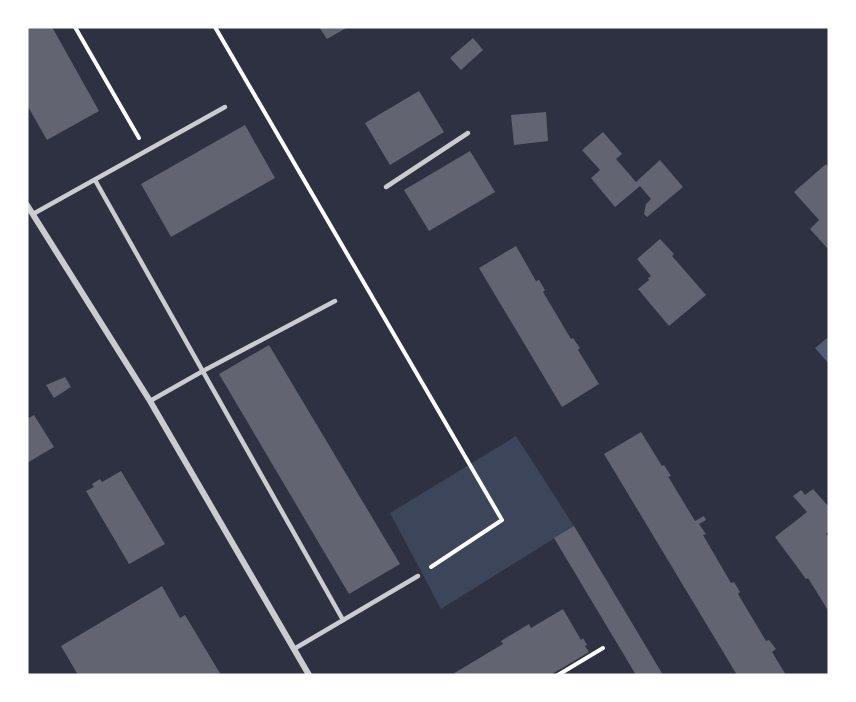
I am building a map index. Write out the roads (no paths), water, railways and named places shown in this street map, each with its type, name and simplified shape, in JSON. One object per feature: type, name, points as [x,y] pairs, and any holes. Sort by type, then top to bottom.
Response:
[{"type":"street","points":[[27,205],[150,401],[309,675]]},
{"type":"lane","points":[[33,214],[225,107]]},
{"type":"lane","points":[[386,187],[468,133]]},
{"type":"lane","points":[[95,180],[343,620]]},
{"type":"lane","points":[[150,401],[335,301]]},
{"type":"lane","points":[[294,649],[418,576]]}]
